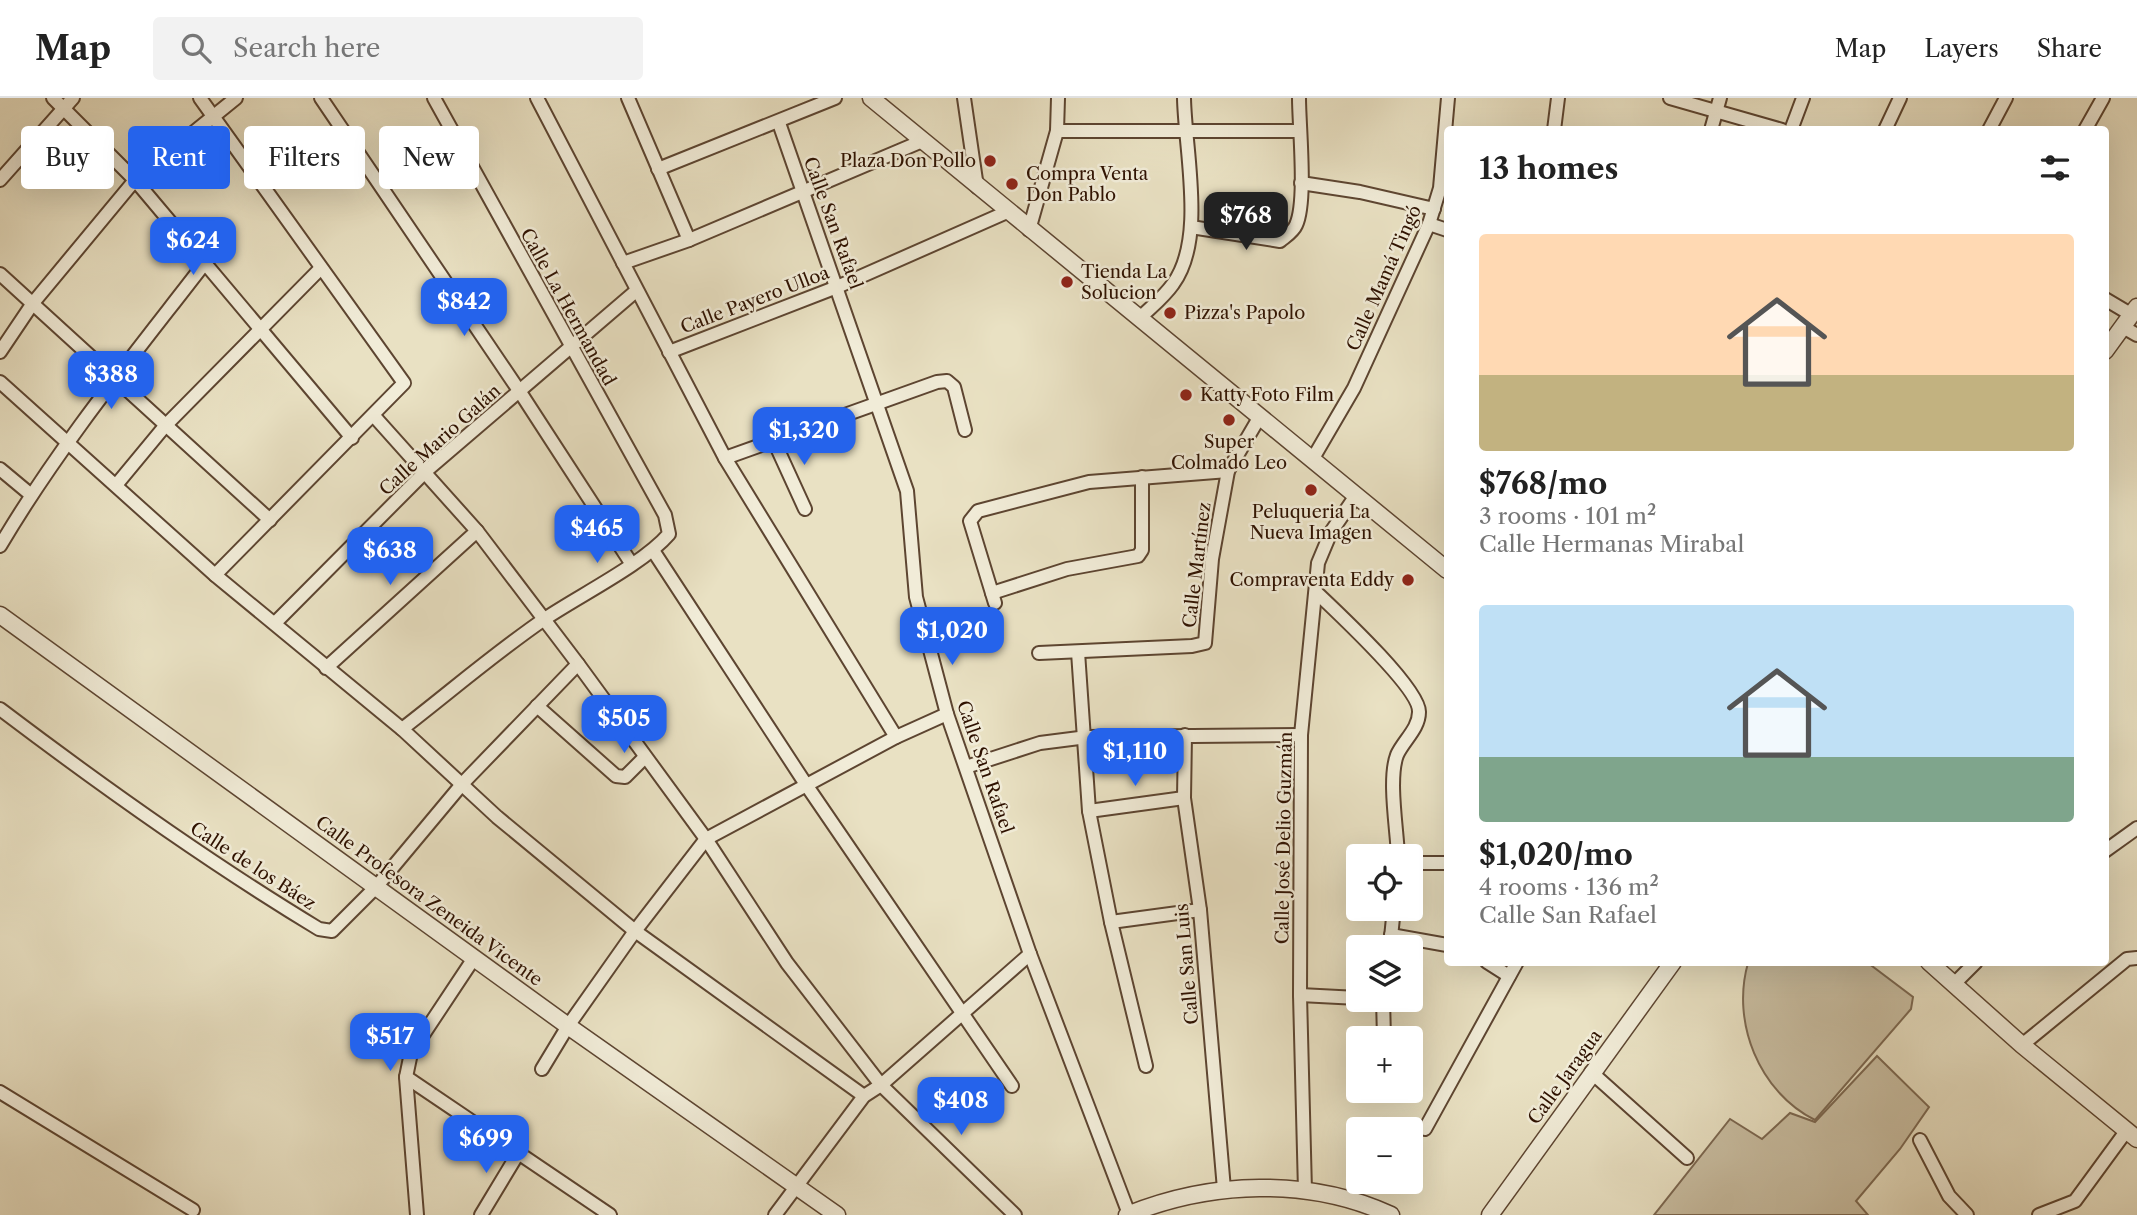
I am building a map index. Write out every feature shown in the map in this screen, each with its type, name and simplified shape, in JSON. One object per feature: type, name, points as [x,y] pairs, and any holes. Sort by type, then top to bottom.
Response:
[{"type":"street","points":[[53,98],[128,173]]},
{"type":"street","points":[[0,180],[73,98]]},
{"type":"street","points":[[200,98],[404,383],[215,575]]},
{"type":"street","points":[[203,126],[236,98]]},
{"type":"street","points":[[321,98],[520,392],[631,563]]},
{"type":"street","name":"Calle La Hermandad","points":[[434,98],[570,349],[665,515],[669,534],[653,552]]},
{"type":"street","points":[[537,98],[724,458],[896,737]]},
{"type":"street","points":[[628,98],[688,240]]},
{"type":"street","points":[[658,169],[779,123],[835,98]]},
{"type":"street","points":[[870,98],[920,142],[1444,568]]},
{"type":"street","points":[[964,98],[977,187]]},
{"type":"street","points":[[1029,230],[1057,131],[1058,98]]},
{"type":"street","points":[[1139,319],[1173,284],[1187,254],[1191,228],[1184,98]]},
{"type":"street","points":[[1191,228],[1280,241],[1290,233],[1297,224],[1301,183],[1299,98]]},
{"type":"street","name":"Calle Mamá Tingó","points":[[1446,126],[1448,98]]},
{"type":"street","points":[[1554,126],[1558,98]]},
{"type":"street","points":[[1670,98],[1719,104],[1772,126]]},
{"type":"street","points":[[1792,126],[1803,98]]},
{"type":"street","points":[[1887,126],[1900,98]]},
{"type":"street","points":[[1991,126],[2006,98]]},
{"type":"street","points":[[2087,126],[2103,98]]},
{"type":"street","points":[[1713,126],[1719,104]]},
{"type":"street","name":"Calle San Rafael","points":[[779,123],[907,491],[916,597],[947,714],[1030,954],[1128,1215]]},
{"type":"street","points":[[1057,131],[1299,131]]},
{"type":"street","points":[[624,263],[688,240],[920,142]]},
{"type":"street","name":"Calle Mamá Tingó","points":[[1312,460],[1354,388],[1429,224],[1440,188],[1444,143]]},
{"type":"street","points":[[1301,183],[1360,192],[1434,209]]},
{"type":"street","points":[[0,352],[33,303],[128,188]]},
{"type":"street","points":[[142,189],[352,438]]},
{"type":"street","name":"Calle Payero Ulloa","points":[[669,352],[837,287],[1007,212]]},
{"type":"street","points":[[1429,224],[1444,229]]},
{"type":"street","points":[[0,546],[30,494],[204,264]]},
{"type":"street","points":[[117,484],[165,426],[261,332],[321,268]]},
{"type":"street","points":[[0,274],[270,520]]},
{"type":"street","name":"Calle Mario Galán","points":[[275,623],[425,471],[636,291]]},
{"type":"street","points":[[2109,302],[2130,316],[2137,335]]},
{"type":"street","points":[[2109,345],[2130,316]]},
{"type":"street","points":[[0,382],[117,484],[215,575],[464,783],[497,817],[635,931],[864,1096]]},
{"type":"street","points":[[724,458],[937,382],[947,382],[954,387],[965,430]]},
{"type":"street","points":[[374,416],[477,531],[578,664],[706,839],[787,963],[881,1085],[1015,1215]]},
{"type":"street","name":"Calle Martínez","points":[[1039,653],[1205,643],[1212,559],[1228,471],[1259,418]]},
{"type":"street","points":[[773,439],[805,509]]},
{"type":"street","points":[[0,469],[30,494]]},
{"type":"street","points":[[1142,477],[1142,550],[1138,556],[1068,569],[993,598],[970,521],[978,511],[1089,482],[1142,477],[1228,471]]},
{"type":"street","name":"Calle José Delio Guzmán","points":[[1305,1191],[1300,995],[1301,735],[1318,563],[1331,532],[1354,496]]},
{"type":"street","points":[[326,668],[477,531]]},
{"type":"street","points":[[402,729],[544,620],[631,563],[653,552],[807,786],[1013,1086]]},
{"type":"street","points":[[1316,592],[1370,644],[1415,698],[1420,712],[1398,754],[1394,768],[1397,844]]},
{"type":"street","name":"Calle Profesora Zeneida Vicente","points":[[0,615],[568,1026],[837,1215]]},
{"type":"street","points":[[1078,652],[1087,737],[1089,811],[1111,922],[1146,1066]]},
{"type":"street","name":"Calle de los Báez","points":[[0,709],[87,775],[232,876],[319,929],[332,931],[377,886],[464,783],[578,664]]},
{"type":"street","points":[[537,706],[616,776],[625,777],[646,757]]},
{"type":"street","points":[[542,1069],[568,1026],[635,931],[706,839],[896,737],[947,714]]},
{"type":"street","points":[[966,767],[1040,743],[1087,737],[1301,735]]},
{"type":"street","name":"Calle San Luis","points":[[1185,736],[1184,798],[1200,910],[1224,1189]]},
{"type":"street","points":[[1089,811],[1184,798]]},
{"type":"street","points":[[2109,848],[2137,828]]},
{"type":"street","points":[[1423,863],[1444,863]]},
{"type":"street","points":[[1111,922],[1200,910]]},
{"type":"street","points":[[1423,943],[1444,945]]},
{"type":"street","points":[[775,1215],[864,1096],[881,1085],[1030,954]]},
{"type":"street","points":[[417,1215],[405,1077],[411,1054],[474,958]]},
{"type":"street","points":[[2022,1045],[2127,959],[2137,958]]},
{"type":"street","points":[[1494,966],[1509,976]]},
{"type":"street","points":[[1426,1129],[1515,966]]},
{"type":"street","name":"Calle Jaragua","points":[[1490,1215],[1670,966]]},
{"type":"street","points":[[1934,966],[2022,1045],[2132,1135],[2075,1201],[2039,1215]]},
{"type":"street","points":[[1955,983],[1972,966]]},
{"type":"street","points":[[1300,995],[1346,997]]},
{"type":"street","points":[[1591,1072],[1687,1157]]},
{"type":"street","points":[[405,1077],[610,1215]]},
{"type":"street","points":[[0,1092],[193,1210]]},
{"type":"street","points":[[1920,1140],[1949,1196],[1966,1215]]},
{"type":"street","points":[[481,1215],[519,1152]]},
{"type":"street","points":[[1128,1215],[1192,1194],[1224,1189],[1305,1191],[1359,1203],[1391,1215]]},
{"type":"shaded area","points":[[1747,966],[1872,966],[1913,997],[1911,1009],[1815,1120],[1795,1108],[1765,1074],[1747,1031],[1743,1008]]},
{"type":"shaded area","points":[[1877,1056],[1929,1107],[1900,1149],[1856,1201],[1868,1215],[1654,1215],[1730,1119],[1762,1139],[1790,1113],[1815,1122]]},
{"type":"place","name":"Plaza Don Pollo","points":[[990,161]]},
{"type":"place","name":"Compra Venta Don Pablo","points":[[1012,184]]},
{"type":"place","name":"Tienda La Solucion","points":[[1067,282]]},
{"type":"place","name":"Pizza's Papolo","points":[[1170,313]]},
{"type":"place","name":"Katty Foto Film","points":[[1186,395]]},
{"type":"place","name":"Super Colmado Leo","points":[[1229,420]]},
{"type":"place","name":"Peluqueria La Nueva Imagen","points":[[1311,490]]},
{"type":"place","name":"Compraventa Eddy","points":[[1408,580]]}]
